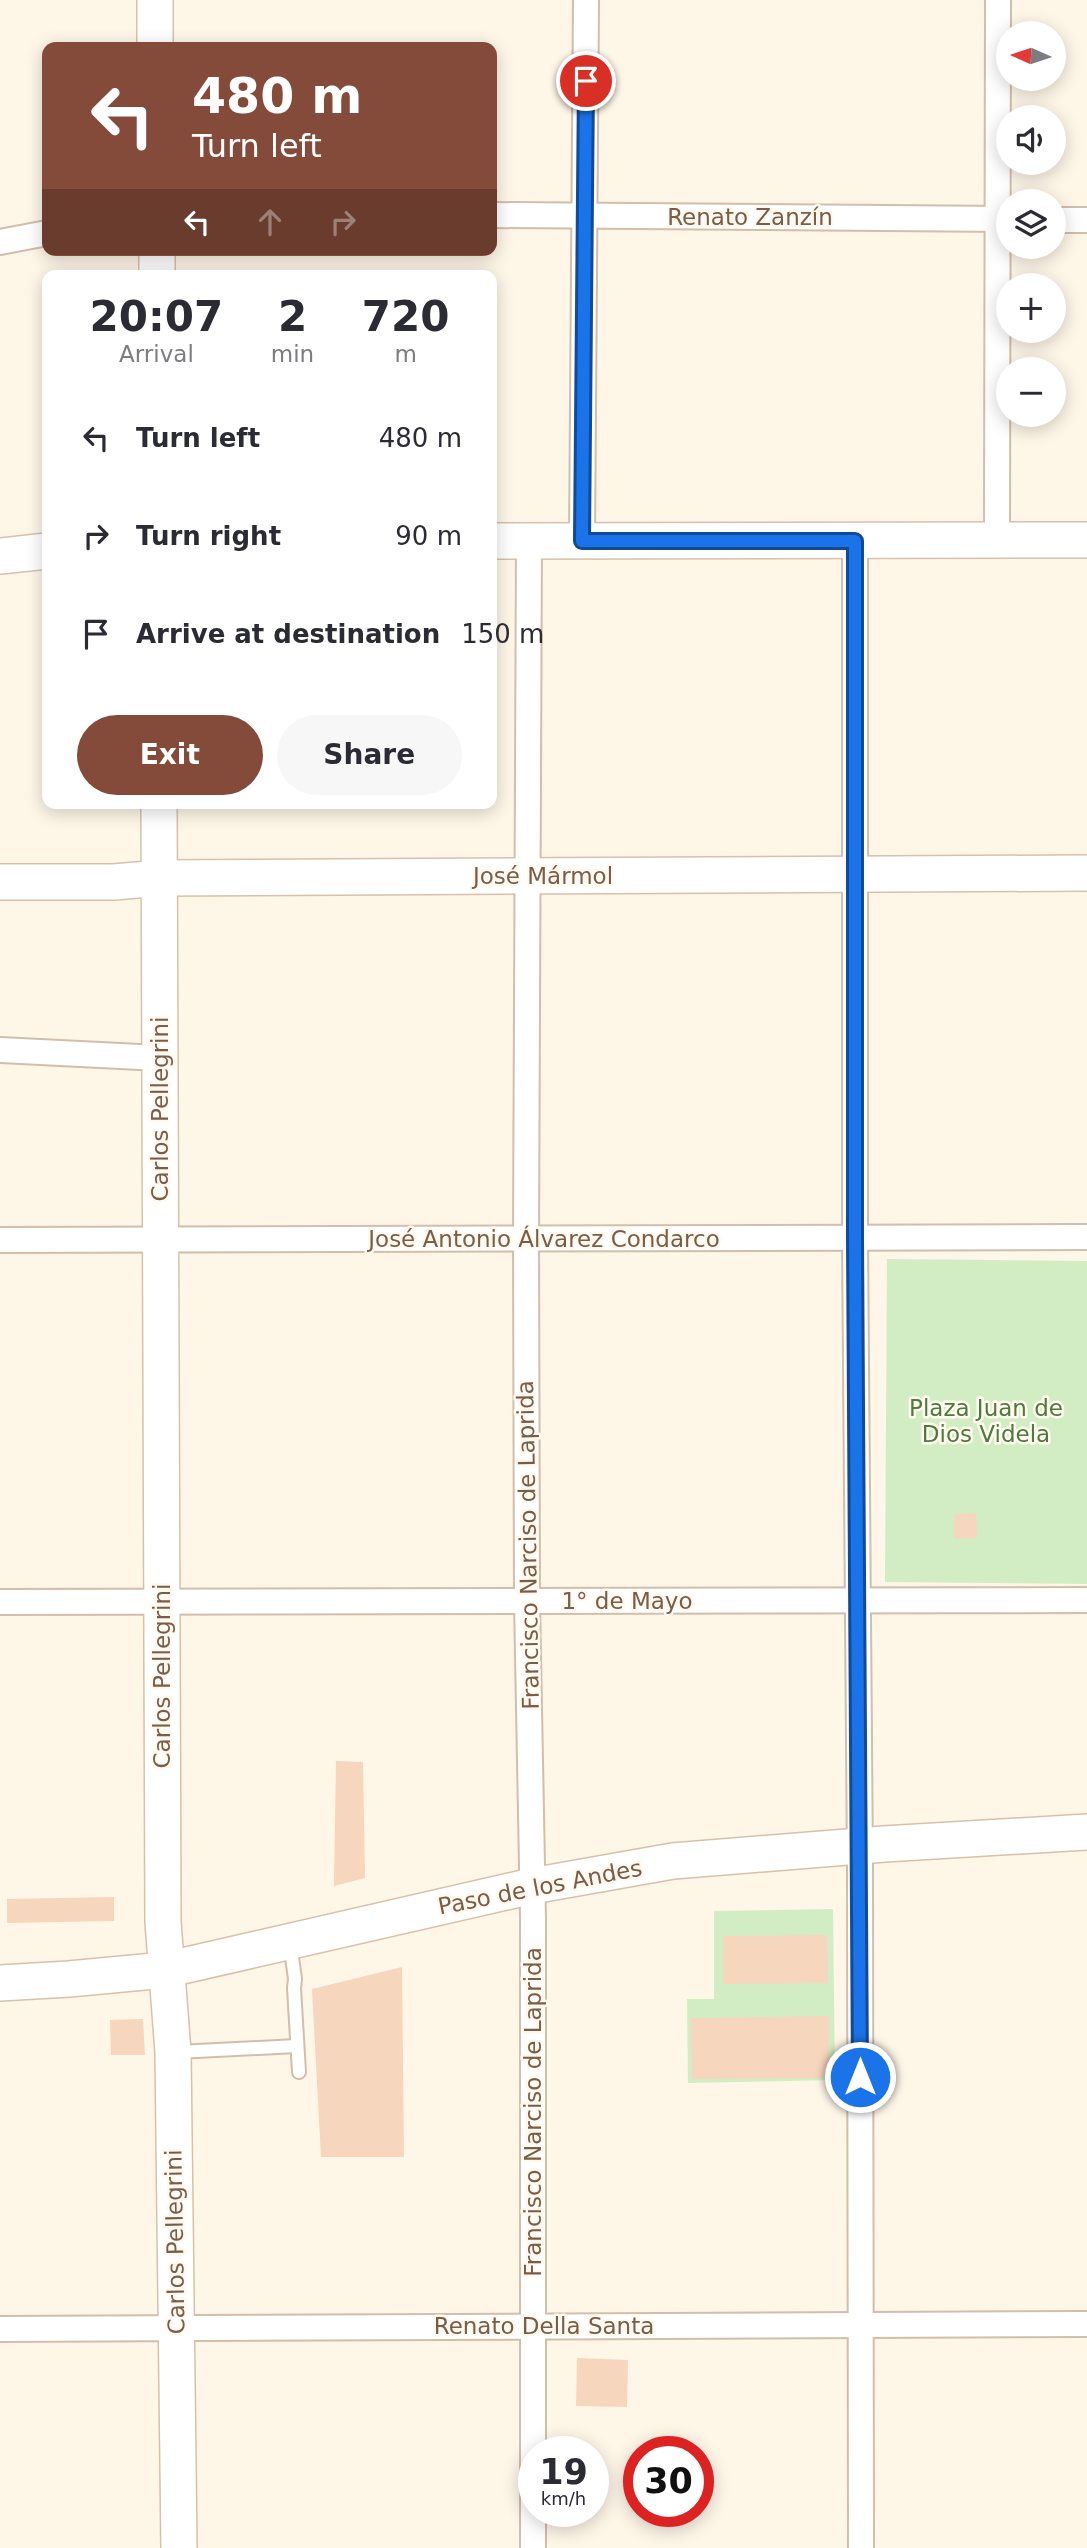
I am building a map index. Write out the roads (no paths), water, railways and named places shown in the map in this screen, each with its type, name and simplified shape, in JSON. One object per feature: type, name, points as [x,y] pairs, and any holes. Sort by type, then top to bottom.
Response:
[{"type":"street","points":[[155,0],[155,42]]},
{"type":"street","points":[[582,541],[586,0]]},
{"type":"street","points":[[998,0],[1002,189]]},
{"type":"street","name":"Renato Zanzín","points":[[497,215],[996,219]]},
{"type":"street","points":[[1066,220],[1087,220]]},
{"type":"street","points":[[0,242],[42,234]]},
{"type":"street","points":[[997,541],[1002,259]]},
{"type":"street","points":[[497,541],[1087,540]]},
{"type":"street","name":"Francisco Narciso de Laprida","points":[[529,541],[526,1239],[527,1602],[532,1885],[533,2548]]},
{"type":"street","points":[[855,541],[856,1600],[860,1846],[861,2548]]},
{"type":"street","points":[[0,556],[42,552]]},
{"type":"street","name":"Carlos Pellegrini","points":[[159,809],[165,1970],[173,2052],[179,2548]]},
{"type":"street","name":"José Mármol","points":[[0,882],[114,882],[160,878],[1087,873]]},
{"type":"street","points":[[0,1049],[160,1058]]},
{"type":"street","name":"José Antonio Álvarez Condarco","points":[[0,1240],[1087,1237]]},
{"type":"street","name":"1° de Mayo","points":[[0,1602],[1087,1600]]},
{"type":"street","name":"Paso de los Andes","points":[[0,1983],[165,1970],[532,1885],[673,1861],[1087,1832]]},
{"type":"street","name":"Renato Della Santa","points":[[0,2329],[1087,2324]]},
{"type":"lane","points":[[290,1942],[295,1979],[293,1988],[299,2072]]},
{"type":"lane","points":[[173,2052],[297,2046]]},
{"type":"park label","name":"Plaza Juan de Dios Videla","points":[[986,1421]]}]
